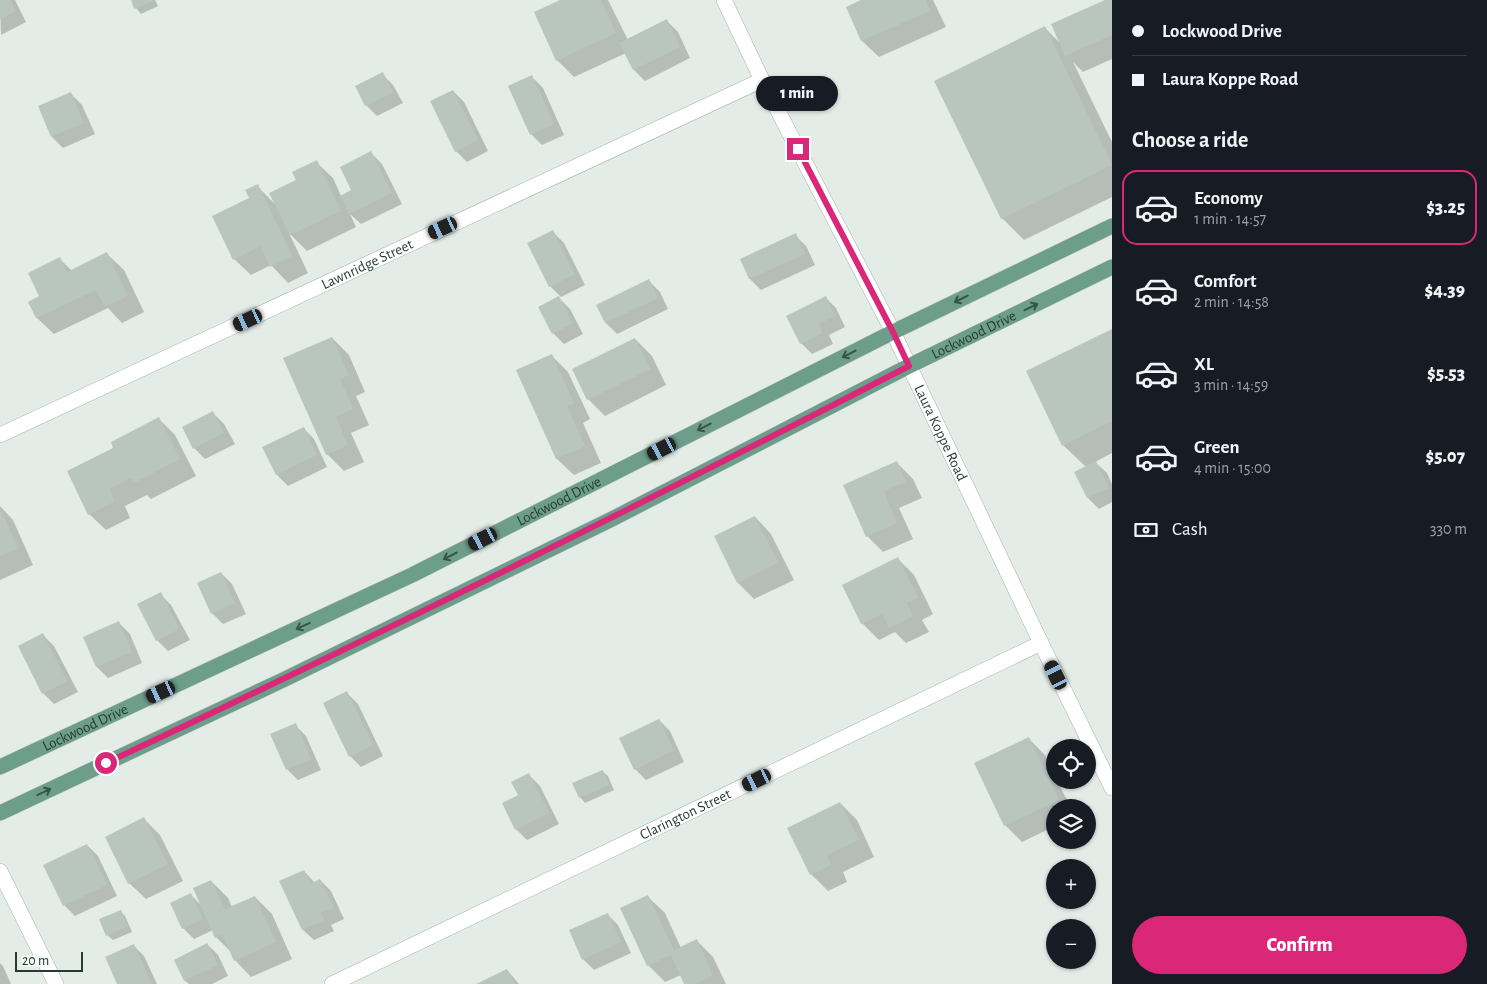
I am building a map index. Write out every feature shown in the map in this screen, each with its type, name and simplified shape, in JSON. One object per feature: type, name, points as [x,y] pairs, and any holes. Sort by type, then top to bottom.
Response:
[{"type":"main road","name":"Lockwood Drive","points":[[0,767],[412,575],[893,332],[1112,226]]},
{"type":"main road","name":"Lockwood Drive","points":[[0,813],[283,680],[576,536],[909,366],[1112,267]]},
{"type":"street","name":"Laura Koppe Road","points":[[724,0],[762,80],[893,332],[1040,643],[1112,788]]},
{"type":"street","name":"Lawnridge Street","points":[[0,435],[762,80]]},
{"type":"street","name":"Clarington Street","points":[[332,984],[1040,643]]},
{"type":"street","points":[[0,871],[56,984]]},
{"type":"building","points":[[0,0],[10,0],[16,11],[0,19]]},
{"type":"building","points":[[131,0],[156,0],[134,9]]},
{"type":"building","points":[[560,0],[601,0],[616,33],[556,61],[534,12]]},
{"type":"building","points":[[861,0],[925,0],[930,11],[861,41],[846,7]]},
{"type":"building","points":[[1105,0],[1112,0],[1112,35],[1065,56],[1051,24]]},
{"type":"building","points":[[667,19],[680,47],[633,70],[619,43]]},
{"type":"building","points":[[1045,26],[1112,165],[1001,219],[934,81]]},
{"type":"building","points":[[383,72],[393,92],[365,106],[355,86]]},
{"type":"building","points":[[532,75],[554,124],[530,135],[508,86]]},
{"type":"building","points":[[453,90],[478,140],[455,152],[430,101]]},
{"type":"building","points":[[71,92],[84,123],[51,137],[38,106]]},
{"type":"building","points":[[371,151],[392,193],[349,214],[340,196],[351,190],[340,167]]},
{"type":"building","points":[[317,160],[341,211],[290,235],[269,193],[296,180],[292,172]]},
{"type":"building","points":[[258,184],[292,256],[270,267],[260,246],[233,260],[212,216],[249,198],[245,190]]},
{"type":"building","points":[[553,230],[575,274],[549,287],[527,243]]},
{"type":"building","points":[[796,233],[805,254],[749,279],[740,259]]},
{"type":"building","points":[[107,252],[128,296],[105,307],[96,290],[36,318],[28,302],[39,296],[28,273],[60,257],[67,272]]},
{"type":"building","points":[[649,279],[658,298],[605,323],[596,305]]},
{"type":"building","points":[[559,296],[573,323],[552,334],[538,307]]},
{"type":"building","points":[[826,296],[835,316],[819,324],[823,333],[800,344],[786,316]]},
{"type":"building","points":[[1112,329],[1112,421],[1062,446],[1026,371]]},
{"type":"building","points":[[332,337],[349,375],[340,379],[353,409],[336,417],[348,445],[326,455],[283,358]]},
{"type":"building","points":[[635,338],[651,369],[587,400],[572,369]]},
{"type":"building","points":[[552,354],[574,403],[567,406],[585,446],[556,459],[516,370]]},
{"type":"building","points":[[213,411],[224,433],[193,449],[182,427]]},
{"type":"building","points":[[159,417],[180,459],[134,483],[131,478],[109,489],[115,501],[88,515],[67,471],[113,448],[111,442]]},
{"type":"building","points":[[304,427],[317,455],[276,475],[262,447]]},
{"type":"building","points":[[897,461],[906,482],[884,491],[897,523],[866,537],[843,485]]},
{"type":"building","points":[[1096,461],[1109,488],[1087,498],[1074,472]]},
{"type":"building","points":[[0,508],[18,548],[0,556]]},
{"type":"building","points":[[755,516],[778,563],[737,583],[714,536]]},
{"type":"building","points":[[898,557],[918,598],[907,603],[913,616],[889,628],[882,614],[861,624],[842,585]]},
{"type":"building","points":[[221,572],[235,603],[211,614],[197,583]]},
{"type":"building","points":[[161,592],[179,629],[156,641],[137,604]]},
{"type":"building","points":[[119,621],[132,652],[96,667],[83,637]]},
{"type":"building","points":[[43,633],[67,681],[42,694],[18,646]]},
{"type":"building","points":[[347,691],[373,745],[349,757],[323,703]]},
{"type":"building","points":[[659,719],[674,750],[634,770],[619,738]]},
{"type":"building","points":[[296,723],[311,759],[286,770],[270,734]]},
{"type":"building","points":[[1029,737],[1046,773],[1046,789],[1054,789],[1059,799],[1046,799],[1046,806],[1004,826],[974,763]]},
{"type":"building","points":[[603,770],[609,785],[579,798],[572,783]]},
{"type":"building","points":[[529,773],[549,813],[515,830],[502,803],[518,795],[511,782]]},
{"type":"building","points":[[840,802],[859,840],[827,855],[831,865],[810,875],[787,828]]},
{"type":"building","points":[[144,817],[168,864],[128,884],[105,837]]},
{"type":"building","points":[[87,844],[107,885],[63,906],[43,865]]},
{"type":"building","points":[[304,870],[310,884],[320,879],[334,908],[321,913],[324,920],[302,930],[279,881]]},
{"type":"building","points":[[211,880],[225,909],[255,896],[276,942],[234,961],[222,934],[215,938],[193,888]]},
{"type":"building","points":[[191,893],[203,919],[182,929],[170,903]]},
{"type":"building","points":[[648,895],[674,950],[697,939],[713,975],[695,984],[684,984],[671,955],[647,966],[620,908]]},
{"type":"building","points":[[121,910],[128,926],[106,936],[99,919]]},
{"type":"building","points":[[608,913],[621,942],[582,960],[569,930]]},
{"type":"building","points":[[207,943],[218,965],[184,981],[174,960]]},
{"type":"building","points":[[134,944],[152,984],[117,984],[105,957]]},
{"type":"building","points":[[507,969],[515,984],[476,984]]},
{"type":"route","points":[[106,763],[283,680],[612,519],[909,366],[798,149]]}]
